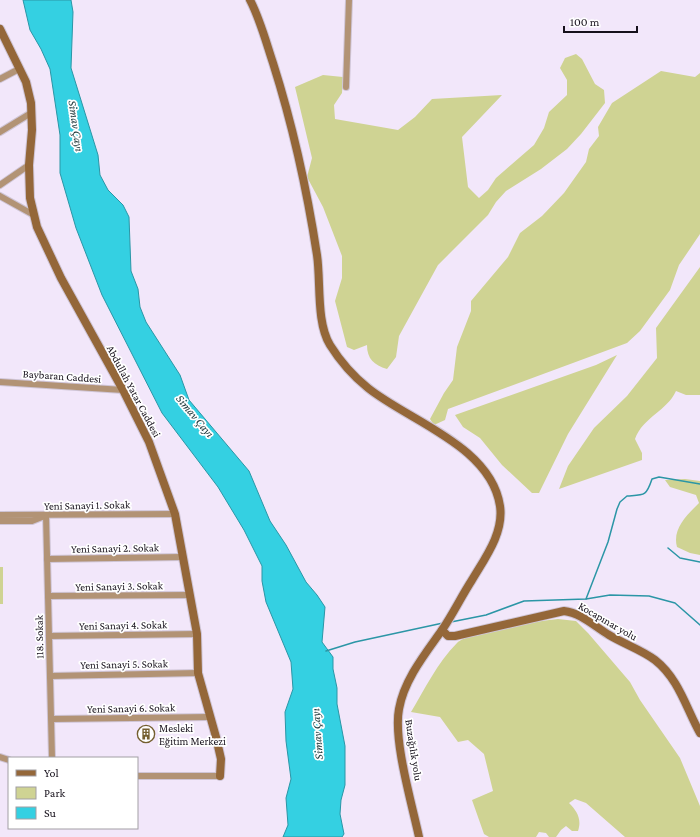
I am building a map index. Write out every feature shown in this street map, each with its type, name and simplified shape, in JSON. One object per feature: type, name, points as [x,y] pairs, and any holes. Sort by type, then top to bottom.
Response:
[{"type":"street","name":"Buzağılık yolu","points":[[250,0],[284,97],[300,165],[320,274],[323,327],[329,343],[347,368],[369,389],[469,455],[483,468],[492,480],[500,506],[500,521],[491,550],[442,630],[414,671],[401,700],[398,713],[400,748],[419,837]]},
{"type":"street","points":[[346,87],[349,0]]},
{"type":"street","name":"Abdullah Yatar Caddesi","points":[[0,29],[26,82],[32,130],[29,165],[32,214],[61,278],[123,390],[149,442],[175,514],[196,634],[198,673],[220,759],[220,776]]},
{"type":"street","points":[[0,79],[19,69]]},
{"type":"street","points":[[0,132],[31,113]]},
{"type":"street","points":[[0,186],[29,165]]},
{"type":"street","points":[[0,196],[32,214]]},
{"type":"street","name":"Baybaran Caddesi","points":[[0,382],[123,390]]},
{"type":"street","name":"Yeni Sanayi 1. Sokak","points":[[0,515],[175,514]]},
{"type":"street","points":[[0,521],[32,521],[46,515]]},
{"type":"street","name":"118. Sokak","points":[[46,515],[52,757]]},
{"type":"street","name":"Yeni Sanayi 2. Sokak","points":[[47,559],[183,556]]},
{"type":"street","name":"Yeni Sanayi 3. Sokak","points":[[48,596],[190,595]]},
{"type":"street","name":"Kocapınar yolu","points":[[442,630],[448,636],[455,636],[564,611],[572,612],[654,660],[668,672],[678,687],[700,733]]},
{"type":"street","name":"Yeni Sanayi 4. Sokak","points":[[49,636],[196,634]]},
{"type":"street","name":"Yeni Sanayi 5. Sokak","points":[[50,676],[198,673]]},
{"type":"street","name":"Yeni Sanayi 6. Sokak","points":[[52,719],[210,717]]},
{"type":"street","points":[[138,776],[220,776]]},
{"type":"green space","points":[[576,54],[582,59],[595,84],[604,90],[605,103],[581,134],[567,149],[541,169],[506,191],[496,202],[488,215],[438,265],[399,336],[396,357],[387,369],[378,366],[372,361],[368,354],[367,345],[354,350],[347,347],[335,301],[342,278],[342,256],[323,207],[307,177],[312,158],[295,87],[323,75],[343,77],[342,93],[334,105],[335,119],[398,130],[415,117],[432,99],[502,95],[462,137],[468,187],[479,198],[488,190],[496,178],[534,145],[544,128],[549,112],[567,95],[567,80],[560,68],[565,58]]},
{"type":"green space","points":[[661,71],[695,77],[700,73],[700,234],[679,265],[670,290],[640,331],[627,343],[448,409],[445,420],[434,425],[430,419],[453,380],[457,347],[471,311],[471,301],[508,257],[520,233],[542,216],[564,193],[586,162],[589,149],[599,136],[598,127],[612,103]]},
{"type":"green space","points":[[700,267],[700,395],[686,395],[676,391],[667,404],[649,419],[639,431],[635,439],[642,453],[642,460],[559,489],[568,466],[594,428],[627,396],[657,358],[656,328]]},
{"type":"green space","points":[[617,355],[568,434],[539,493],[532,493],[502,465],[480,438],[463,427],[455,415],[596,365]]},
{"type":"green space","points":[[685,479],[700,481],[700,555],[690,553],[677,547],[676,540],[679,528],[685,517],[699,503],[696,495],[670,487],[665,480]]},
{"type":"green space","points":[[0,567],[3,567],[3,604],[0,604]]},
{"type":"green space","points":[[558,619],[576,621],[588,633],[630,682],[640,700],[680,758],[700,806],[700,837],[625,837],[586,803],[575,799],[569,803],[579,819],[578,831],[572,831],[566,826],[556,837],[549,837],[546,833],[539,832],[536,837],[489,837],[484,834],[472,800],[493,791],[484,754],[468,740],[458,742],[440,717],[411,712],[443,659],[457,643],[475,634],[504,627]]},
{"type":"water","name":"Simav Çayı","points":[[23,0],[71,0],[73,12],[71,68],[98,155],[100,175],[108,190],[123,205],[129,217],[131,271],[138,289],[140,307],[146,322],[180,375],[189,400],[249,471],[270,521],[286,545],[306,582],[325,607],[322,642],[333,657],[333,669],[337,688],[337,704],[345,746],[345,785],[341,800],[340,814],[344,834],[342,837],[283,837],[288,825],[286,798],[291,779],[286,741],[285,712],[293,689],[291,662],[266,602],[262,581],[262,566],[244,530],[218,487],[162,413],[102,295],[76,228],[60,173],[60,135],[50,69],[30,30]]},
{"type":"waterway","points":[[586,599],[608,542],[620,502],[627,496],[644,494],[652,479],[659,477],[700,484]]},
{"type":"waterway","points":[[668,548],[680,558],[700,562]]},
{"type":"waterway","points":[[451,622],[486,615],[524,601],[586,599],[610,595],[649,596],[675,603],[700,625]]},
{"type":"waterway","points":[[326,651],[355,642],[443,623]]},
{"type":"place","name":"Mesleki Eğitim Merkezi","points":[[146,734]]}]
